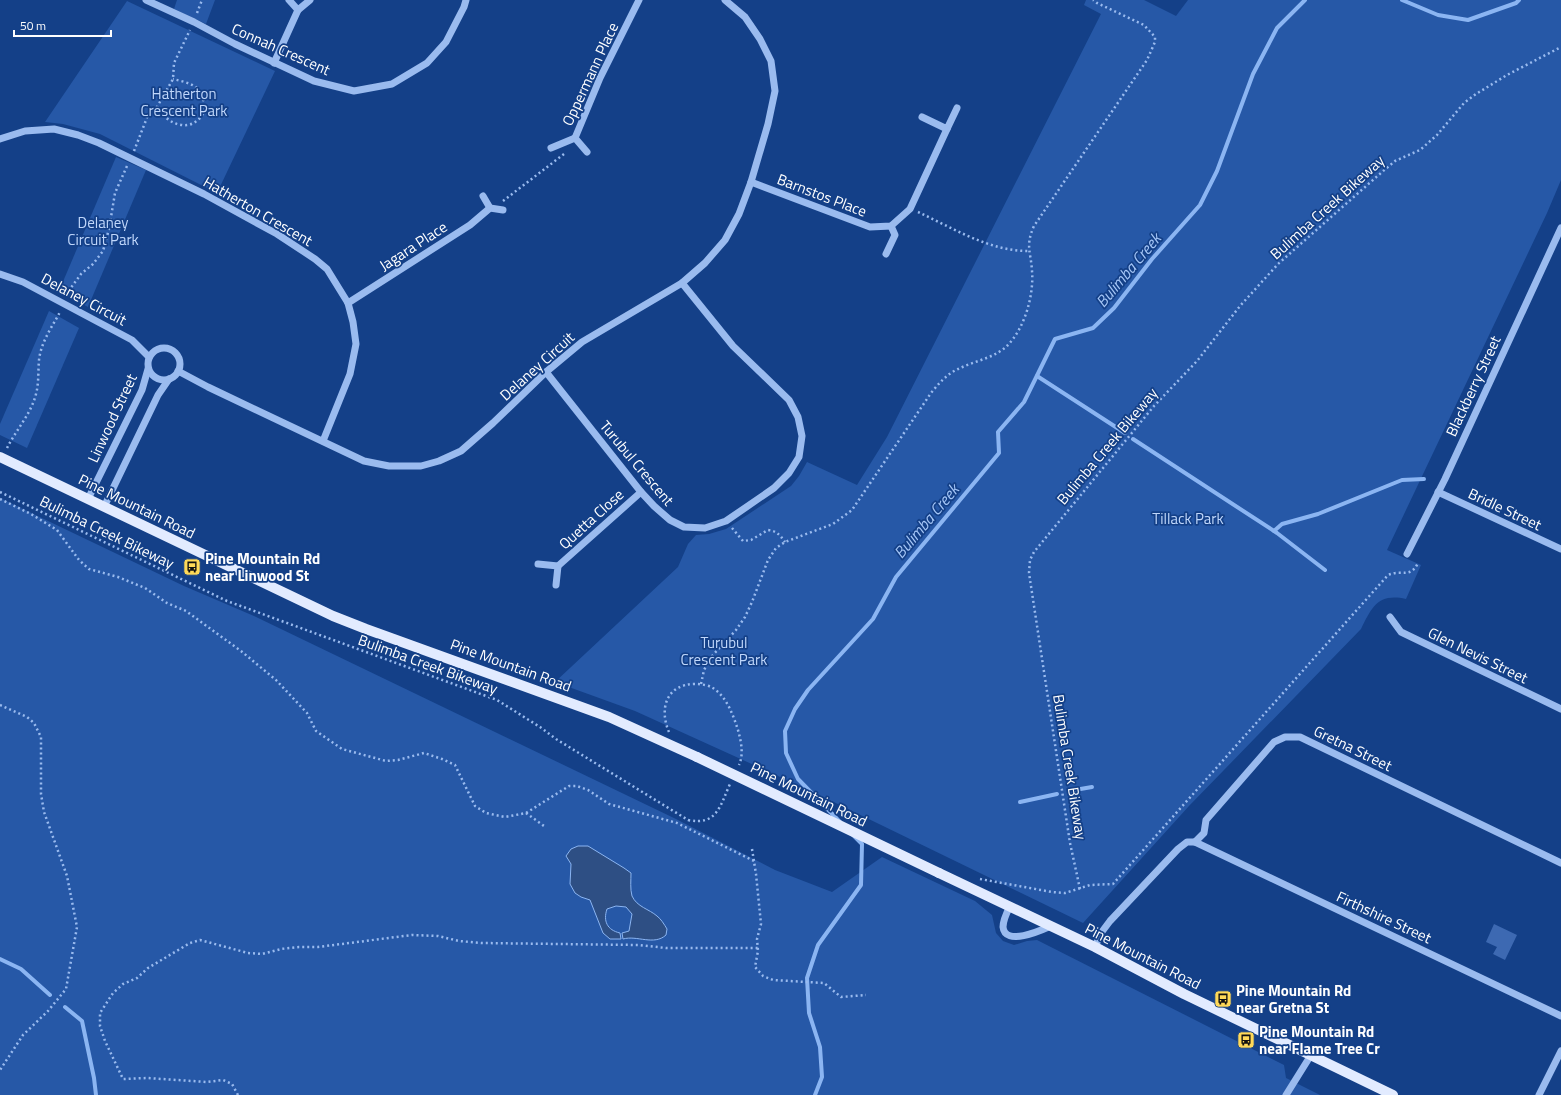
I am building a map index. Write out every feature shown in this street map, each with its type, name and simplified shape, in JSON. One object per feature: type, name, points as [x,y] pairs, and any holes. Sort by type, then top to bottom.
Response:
[{"type":"main road","name":"Pine Mountain Road","points":[[0,457],[333,616],[609,717],[697,756],[1052,926],[1184,994],[1393,1095]]},
{"type":"street","name":"Connah Crescent","points":[[146,0],[314,81],[354,91],[392,84],[427,63],[446,42],[464,7],[466,0]]},
{"type":"street","points":[[289,0],[298,10]]},
{"type":"street","points":[[274,63],[298,10],[310,0]]},
{"type":"street","name":"Oppermann Place","points":[[550,148],[575,138],[600,78],[639,0]]},
{"type":"street","name":"Delaney Circuit","points":[[178,371],[208,387],[364,461],[389,466],[420,466],[439,461],[461,451],[493,423],[546,372],[582,342],[682,284],[705,263],[725,240],[739,214],[751,182],[768,124],[775,91],[771,61],[760,39],[745,17],[725,0]]},
{"type":"street","points":[[886,254],[896,235],[891,226],[910,209],[957,108]]},
{"type":"street","points":[[922,117],[947,129]]},
{"type":"street","name":"Hatherton Crescent","points":[[0,139],[25,131],[54,129],[99,142],[204,194],[296,246],[326,270],[337,283],[348,303],[353,322],[356,344],[350,374],[323,441]]},
{"type":"street","name":"Oppermann Place","points":[[575,138],[587,152]]},
{"type":"street","name":"Barnstos Place","points":[[751,182],[870,227],[891,226]]},
{"type":"street","points":[[483,196],[490,208],[503,210]]},
{"type":"street","name":"Jagara Place","points":[[348,303],[470,225],[490,208]]},
{"type":"street","name":"Blackberry Street","points":[[1407,554],[1438,492],[1561,228]]},
{"type":"street","name":"Delaney Circuit","points":[[0,274],[23,282],[132,340],[149,357]]},
{"type":"street","name":"Turubul Crescent","points":[[546,372],[641,492],[670,520],[684,527],[705,528],[726,521],[774,488],[789,473],[799,457],[802,436],[798,418],[789,400],[733,346],[682,284]]},
{"type":"street","points":[[158,349],[170,349],[176,353],[179,358],[180,365],[178,371],[169,379],[163,380],[156,378],[148,369],[147,363],[149,357],[152,352],[158,349]]},
{"type":"street","name":"Linwood Street","points":[[88,499],[142,390],[148,369]]},
{"type":"street","name":"Linwood Street","points":[[104,507],[158,395],[169,379]]},
{"type":"street","name":"Quetta Close","points":[[556,585],[558,566],[641,492]]},
{"type":"street","name":"Bridle Street","points":[[1438,492],[1561,549]]},
{"type":"street","name":"Quetta Close","points":[[538,564],[558,566]]},
{"type":"street","name":"Glen Nevis Street","points":[[1390,616],[1401,632],[1561,709]]},
{"type":"street","name":"Gretna Street","points":[[1196,842],[1204,833],[1206,820],[1274,742],[1285,737],[1300,737],[1561,863]]},
{"type":"street","points":[[1095,947],[1101,933],[1110,921],[1178,849],[1186,842],[1196,842]]},
{"type":"street","name":"Firthshire Street","points":[[1196,842],[1561,1016]]},
{"type":"street","points":[[1010,906],[1003,929],[1006,934],[1013,937],[1022,937],[1052,926]]},
{"type":"street","points":[[1539,1095],[1561,1051]]},
{"type":"street","points":[[1286,1095],[1311,1055]]},
{"type":"path","points":[[7,449],[13,436],[30,410],[36,394],[40,358],[44,340],[64,304],[70,289],[81,274],[93,264],[103,251],[109,229],[115,193],[148,115],[157,107],[173,79],[174,63],[194,22],[202,0]]},
{"type":"path","points":[[701,684],[704,670],[712,656],[736,630],[745,617],[768,560],[776,548],[785,542],[833,524],[852,510],[931,393],[945,377],[957,369],[997,353],[1007,345],[1018,331],[1031,293],[1032,270],[1028,250],[1030,234],[1066,176],[1147,60],[1155,42],[1155,37],[1144,25],[1097,4],[1093,0]]},
{"type":"path","name":"Bulimba Creek Bikeway","points":[[1080,889],[1069,836],[1029,573],[1030,560],[1034,552],[1154,406],[1197,361],[1240,306],[1278,264],[1395,161],[1420,150],[1437,135],[1464,103],[1507,75],[1561,48]]},
{"type":"path","points":[[157,107],[162,115],[170,121],[181,125],[188,125],[197,122],[202,115],[205,105],[197,88],[173,79]]},
{"type":"path","name":"Oppermann Place","points":[[490,208],[504,200],[563,155],[575,138]]},
{"type":"path","points":[[910,209],[990,245],[1010,249],[1028,250]]},
{"type":"path","name":"Bulimba Creek Bikeway","points":[[0,492],[227,601],[497,700],[556,739],[688,820],[696,822],[708,820],[715,814],[732,780]]},
{"type":"path","points":[[0,499],[31,514],[57,530],[79,560],[89,569],[118,577],[145,588],[168,603],[186,611],[276,680],[307,713],[316,731],[342,749],[386,760],[398,760],[424,753],[442,759],[455,765],[475,806],[486,813],[505,817],[526,813],[569,786],[577,786],[588,790],[609,804],[677,823],[754,862]]},
{"type":"path","points":[[726,521],[743,541],[751,540],[768,530],[775,531],[785,542]]},
{"type":"path","points":[[976,878],[990,882],[1065,893],[1090,885],[1113,884],[1388,575],[1393,573],[1411,572],[1415,570],[1418,563]]},
{"type":"path","points":[[669,733],[665,722],[664,711],[666,701],[672,692],[680,687],[690,684],[701,684],[713,688],[724,698],[734,716],[742,746],[742,760],[739,766]]},
{"type":"path","points":[[0,705],[27,717],[34,723],[41,737],[41,794],[44,812],[67,876],[77,926],[66,989],[48,1011],[23,1035],[0,1070]]},
{"type":"path","points":[[526,813],[544,826]]},
{"type":"path","points":[[752,849],[761,924],[757,939],[758,948],[755,967],[763,976],[773,980],[824,983],[841,997],[866,996]]},
{"type":"path","points":[[238,1095],[232,1084],[223,1080],[208,1082],[147,1078],[123,1079],[104,1041],[100,1026],[100,1013],[113,993],[123,984],[137,978],[148,968],[190,943],[200,940],[248,953],[262,954],[281,949],[318,947],[412,935],[438,936],[481,943],[639,945],[666,948],[758,948]]},
{"type":"green space","points":[[177,0],[215,0],[206,24],[174,9]]},
{"type":"green space","name":"Tillack Park","points":[[1086,0],[1144,0],[1176,16],[1188,0],[1561,0],[1561,180],[1547,213],[1387,550],[1421,565],[1406,599],[1389,598],[1382,600],[1373,608],[1361,629],[1189,806],[1083,923],[809,790],[635,711],[555,682],[678,567],[688,544],[696,535],[709,534],[726,529],[791,486],[807,462],[857,485],[887,437],[1101,14],[1084,5]]},
{"type":"green space","name":"Hatherton Crescent Park","points":[[127,1],[275,71],[217,193],[100,134],[63,124],[45,122]]},
{"type":"green space","name":"Delaney Circuit Park","points":[[116,157],[146,170],[88,307],[59,291]]},
{"type":"green space","points":[[49,311],[79,328],[27,448],[0,435],[0,424]]},
{"type":"green space","points":[[0,498],[184,586],[254,616],[676,819],[775,870],[832,892],[882,857],[975,901],[992,915],[996,933],[1003,941],[1014,945],[1037,940],[1284,1065],[1286,1078],[1320,1095],[0,1095]]},
{"type":"shaded area","points":[[578,846],[588,846],[631,873],[632,896],[634,900],[664,923],[667,929],[666,935],[656,940],[634,938],[623,939],[622,933],[629,931],[632,914],[626,907],[616,906],[607,909],[606,921],[612,930],[620,933],[621,939],[610,939],[603,933],[590,900],[575,893],[570,884],[571,864],[566,856],[571,849]]},
{"type":"building","points":[[1494,924],[1517,935],[1505,960],[1493,954],[1497,947],[1486,942]]},
{"type":"waterway","name":"Bulimba Creek","points":[[840,822],[798,779],[786,753],[785,731],[795,709],[808,690],[873,619],[896,577],[999,453],[998,432],[1024,402],[1055,339],[1093,328],[1114,308],[1152,259],[1200,205],[1217,171],[1253,74],[1277,28],[1305,0]]},
{"type":"waterway","name":"Bulimba Creek","points":[[1402,0],[1438,15],[1468,20],[1516,3],[1519,0]]},
{"type":"waterway","points":[[1037,376],[1125,433]]},
{"type":"waterway","points":[[1133,439],[1277,533],[1325,570]]},
{"type":"waterway","points":[[1274,531],[1282,524],[1318,514],[1402,480],[1424,479]]},
{"type":"waterway","points":[[1069,791],[1092,787]]},
{"type":"waterway","points":[[1020,802],[1057,794]]},
{"type":"waterway","name":"Bulimba Creek","points":[[815,1095],[822,1077],[820,1047],[809,1013],[807,978],[818,945],[861,885],[862,844],[853,835]]},
{"type":"waterway","points":[[0,959],[21,969],[50,995]]},
{"type":"waterway","points":[[65,1007],[82,1021],[96,1095]]},
{"type":"place","name":"Pine Mountain Rd near Linwood St","points":[[192,567]]},
{"type":"place","name":"Pine Mountain Rd near Gretna St","points":[[1223,999]]},
{"type":"place","name":"Pine Mountain Rd near Flame Tree Cr","points":[[1246,1040]]},
{"type":"park label","name":"Turubul Crescent Park","points":[[724,650]]}]
